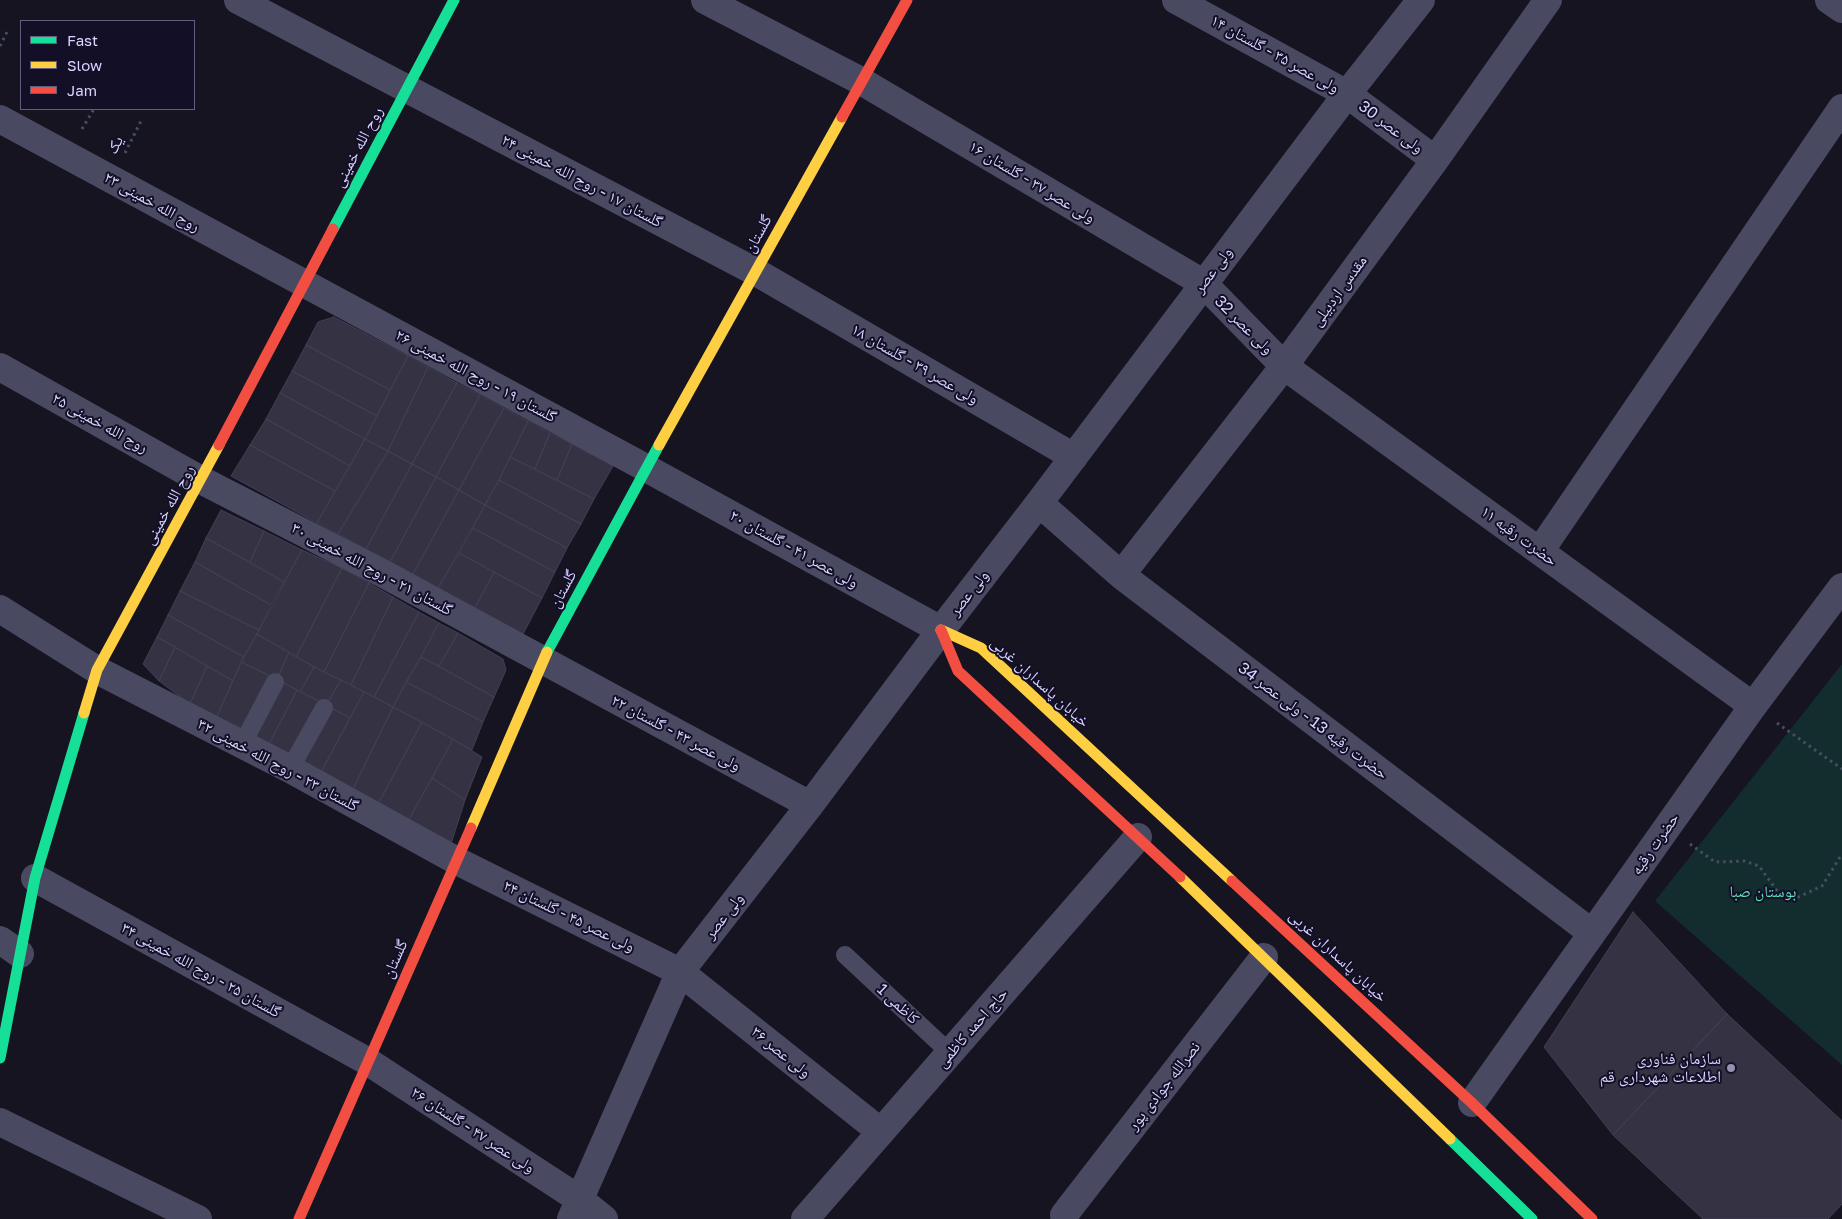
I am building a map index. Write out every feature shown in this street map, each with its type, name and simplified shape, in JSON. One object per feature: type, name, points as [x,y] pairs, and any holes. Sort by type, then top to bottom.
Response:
[{"type":"street","name":"گلستان ۱۷ - روح الله خمینی ۲۴","points":[[238,0],[756,272]]},
{"type":"street","name":"روح الله خمینی","points":[[0,1058],[10,947],[35,878],[97,670],[201,480],[454,0]]},
{"type":"street","name":"ولی عصر ۳۷ - گلستان ۱۶","points":[[705,0],[861,81],[1203,283]]},
{"type":"street","name":"گلستان","points":[[298,1219],[457,861],[542,661],[646,468],[907,0]]},
{"type":"street","name":"ولی عصر ۳۵ - گلستان ۱۴","points":[[1176,0],[1347,94]]},
{"type":"street","name":"ولی عصر","points":[[575,1209],[680,972],[810,805],[1203,283],[1421,0]]},
{"type":"street","name":"مقدس اردبیلی","points":[[1121,575],[1284,366],[1435,160],[1548,0]]},
{"type":"street","points":[[1829,0],[1842,9]]},
{"type":"street","name":"ولی عصر 30","points":[[1347,94],[1435,160]]},
{"type":"street","points":[[1540,551],[1842,108]]},
{"type":"street","name":"روح الله خمینی ۲۳","points":[[0,119],[304,285]]},
{"type":"street","name":"ولی عصر ۳۹ - گلستان ۱۸","points":[[756,272],[1074,456]]},
{"type":"street","name":"ولی عصر 32","points":[[1203,283],[1284,366]]},
{"type":"street","name":"گلستان ۱۹ - روح الله خمینی ۲۶","points":[[304,285],[646,468]]},
{"type":"street","name":"حضرت رقیه ۱۱","points":[[1284,366],[1753,706]]},
{"type":"street","name":"روح الله خمینی ۲۵","points":[[0,367],[201,480]]},
{"type":"street","name":"ولی عصر ۴۱ - گلستان ۲۰","points":[[646,468],[941,630]]},
{"type":"street","name":"گلستان ۲۱ - روح الله خمینی ۳۰","points":[[201,480],[382,574],[542,661]]},
{"type":"street","name":"حضرت رقیه 13 - ولی عصر 34","points":[[1039,503],[1121,575],[1592,933]]},
{"type":"street","name":"حضرت رقیه","points":[[1472,1102],[1753,706],[1842,587]]},
{"type":"street","name":"گلستان ۲۳ - روح الله خمینی ۳۲","points":[[0,609],[97,670],[290,769],[457,861]]},
{"type":"street","points":[[941,630],[958,671],[1138,837],[1264,957],[1532,1219]]},
{"type":"street","name":"خیابان پاسداران غربی","points":[[941,630],[981,648],[1472,1102],[1592,1219]]},
{"type":"street","name":"ولی عصر ۴۳ - گلستان ۲۲","points":[[542,661],[810,805]]},
{"type":"street","name":"حاج احمد کاظمی","points":[[805,1219],[1138,837]]},
{"type":"street","name":"ولی عصر ۴۵ - گلستان ۲۴","points":[[457,861],[680,972]]},
{"type":"street","name":"گلستان ۲۵ - روح الله خمینی ۳۴","points":[[35,878],[367,1061]]},
{"type":"street","name":"نصرالله جوادی پور","points":[[1064,1215],[1264,957]]},
{"type":"street","name":"ولی عصر ۳۶","points":[[680,972],[881,1132]]},
{"type":"street","name":"ولی عصر ۴۷ - گلستان ۲۶","points":[[367,1061],[575,1209],[604,1219]]},
{"type":"street","points":[[0,1122],[198,1219]]},
{"type":"lane","points":[[242,745],[275,682]]},
{"type":"lane","points":[[290,769],[324,708]]},
{"type":"lane","name":"کاظمی 1","points":[[845,955],[950,1053]]},
{"type":"path","points":[[0,46],[8,30]]},
{"type":"path","name":"یک","points":[[111,180],[141,121]]},
{"type":"path","points":[[1753,706],[1842,768]]},
{"type":"path","points":[[1667,827],[1715,862],[1744,861],[1759,866],[1780,895],[1794,899],[1822,886],[1842,854]]},
{"type":"green space","name":"بوستان صبا","points":[[1842,664],[1842,1065],[1655,901]]},
{"type":"building","points":[[334,317],[408,356],[390,390],[306,345],[318,322]]},
{"type":"building","points":[[306,345],[390,390],[377,416],[292,371]]},
{"type":"building","points":[[408,356],[428,367],[388,451],[365,439]]},
{"type":"building","points":[[428,367],[457,383],[412,464],[388,451]]},
{"type":"building","points":[[292,371],[377,416],[365,439],[280,393]]},
{"type":"building","points":[[457,383],[480,395],[436,477],[412,464]]},
{"type":"building","points":[[280,393],[365,439],[350,466],[266,419]]},
{"type":"building","points":[[480,395],[504,408],[459,490],[436,477]]},
{"type":"building","points":[[504,408],[528,421],[485,505],[459,490]]},
{"type":"building","points":[[266,419],[350,466],[335,491],[250,445]]},
{"type":"building","points":[[528,421],[550,433],[535,469],[510,457]]},
{"type":"building","points":[[550,433],[572,444],[557,480],[535,469]]},
{"type":"building","points":[[365,439],[388,451],[338,534],[317,523]]},
{"type":"building","points":[[572,444],[613,466],[594,499],[557,480]]},
{"type":"building","points":[[250,445],[335,491],[317,523],[231,476]]},
{"type":"building","points":[[388,451],[412,464],[366,549],[338,534]]},
{"type":"building","points":[[510,457],[594,499],[581,524],[499,480]]},
{"type":"building","points":[[412,464],[436,477],[390,562],[366,549]]},
{"type":"building","points":[[436,477],[459,490],[413,574],[390,562]]},
{"type":"building","points":[[499,480],[581,524],[567,548],[485,505]]},
{"type":"building","points":[[459,490],[485,505],[438,588],[413,574]]},
{"type":"building","points":[[485,505],[567,548],[555,572],[473,528]]},
{"type":"building","points":[[221,510],[264,531],[250,562],[206,538]]},
{"type":"building","points":[[473,528],[555,572],[542,598],[459,553]]},
{"type":"building","points":[[264,531],[302,550],[284,582],[250,562]]},
{"type":"building","points":[[206,538],[284,582],[271,605],[195,562]]},
{"type":"building","points":[[302,550],[342,568],[296,657],[257,634]]},
{"type":"building","points":[[459,553],[494,572],[475,608],[438,588]]},
{"type":"building","points":[[195,562],[271,605],[259,630],[180,591]]},
{"type":"building","points":[[342,568],[369,583],[324,672],[296,657]]},
{"type":"building","points":[[494,572],[542,598],[523,634],[475,608]]},
{"type":"building","points":[[369,583],[393,597],[351,685],[324,672]]},
{"type":"building","points":[[180,591],[259,630],[244,657],[168,615]]},
{"type":"building","points":[[393,597],[419,612],[374,697],[351,685]]},
{"type":"building","points":[[419,612],[439,623],[393,707],[374,697]]},
{"type":"building","points":[[168,615],[244,657],[233,681],[157,637]]},
{"type":"building","points":[[439,623],[458,633],[439,666],[421,657]]},
{"type":"building","points":[[458,633],[503,659],[506,670],[494,697],[439,666]]},
{"type":"building","points":[[257,634],[289,652],[277,679],[241,662]]},
{"type":"building","points":[[157,637],[175,647],[159,681],[143,664]]},
{"type":"building","points":[[175,647],[207,666],[190,704],[159,681]]},
{"type":"building","points":[[289,652],[314,667],[300,692],[277,679]]},
{"type":"building","points":[[421,657],[494,697],[483,722],[406,682]]},
{"type":"building","points":[[241,662],[272,677],[243,734],[216,718]]},
{"type":"building","points":[[207,666],[233,681],[216,718],[190,704]]},
{"type":"building","points":[[314,667],[341,680],[326,705],[300,692]]},
{"type":"building","points":[[279,680],[297,690],[267,748],[249,738]]},
{"type":"building","points":[[341,680],[364,692],[350,718],[326,705]]},
{"type":"building","points":[[406,682],[483,722],[472,750],[393,707]]},
{"type":"building","points":[[297,690],[323,703],[291,761],[267,748]]},
{"type":"building","points":[[364,692],[393,707],[352,791],[320,774]]},
{"type":"building","points":[[328,706],[350,718],[320,774],[297,761]]},
{"type":"building","points":[[393,707],[422,722],[377,806],[352,791]]},
{"type":"building","points":[[422,722],[453,739],[406,825],[377,806]]},
{"type":"building","points":[[453,739],[482,757],[465,800],[432,778]]},
{"type":"building","points":[[432,778],[465,800],[450,847],[406,825]]},
{"type":"building","points":[[1633,912],[1727,1014],[1613,1135],[1544,1047]]},
{"type":"building","name":"سازمان فناوری اطلاعات شهرداری قم","points":[[1727,1014],[1842,1121],[1842,1204],[1828,1219],[1703,1219],[1613,1135]]},
{"type":"traffic: fast","points":[[333,229],[454,0]]},
{"type":"traffic: fast","points":[[547,652],[659,445]]},
{"type":"traffic: fast","points":[[0,1058],[35,878],[84,713]]},
{"type":"traffic: fast","points":[[1450,1139],[1532,1219]]},
{"type":"traffic: slow","points":[[659,445],[842,117]]},
{"type":"traffic: slow","points":[[84,713],[97,670],[219,445]]},
{"type":"traffic: slow","points":[[941,630],[981,648],[1232,881]]},
{"type":"traffic: slow","points":[[471,828],[547,652]]},
{"type":"traffic: slow","points":[[1180,877],[1450,1139]]},
{"type":"traffic: jam","points":[[842,117],[907,0]]},
{"type":"traffic: jam","points":[[219,445],[333,229]]},
{"type":"traffic: jam","points":[[941,630],[958,671],[1180,877]]},
{"type":"traffic: jam","points":[[299,1219],[471,828]]},
{"type":"traffic: jam","points":[[1232,881],[1472,1103],[1592,1219]]},
{"type":"place","name":"سازمان فناوری اطلاعات شهرداری قم","points":[[1731,1068]]}]
